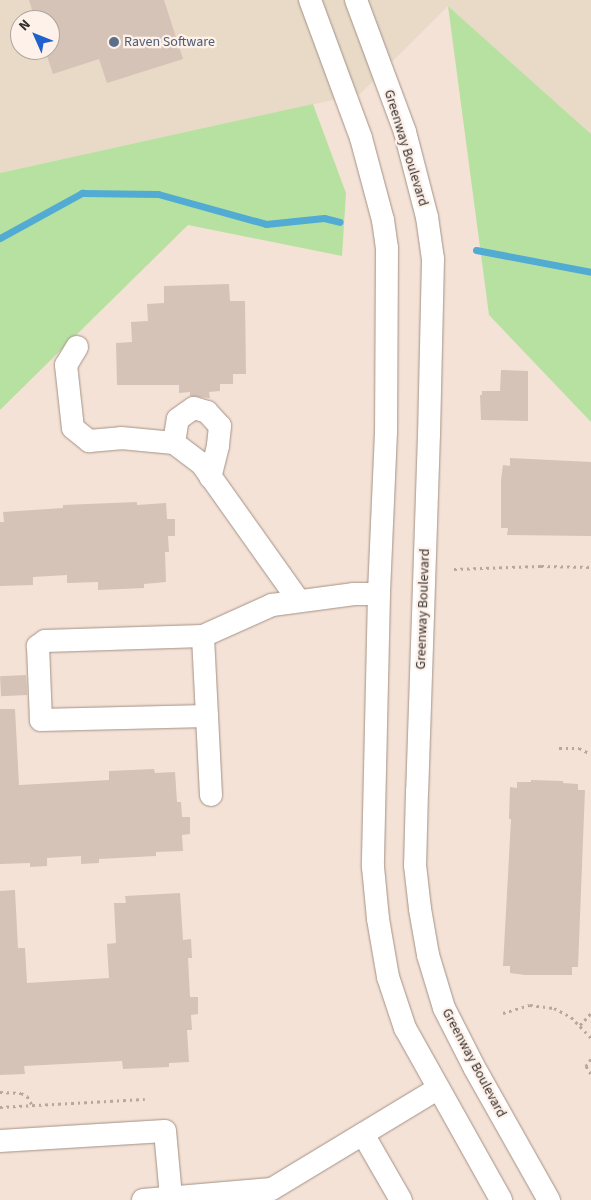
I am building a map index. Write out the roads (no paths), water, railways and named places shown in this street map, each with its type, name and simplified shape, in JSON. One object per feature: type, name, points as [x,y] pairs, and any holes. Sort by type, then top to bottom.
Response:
[{"type":"street","points":[[310,0],[361,138],[384,220],[387,248],[386,432],[379,594],[373,867],[378,919],[388,977],[405,1028],[501,1200]]},
{"type":"street","name":"Greenway Boulevard","points":[[356,0],[407,141],[427,217],[433,259],[429,444],[416,810],[415,865],[420,909],[428,955],[444,1008],[474,1067],[549,1200]]},
{"type":"street","points":[[78,347],[66,365],[73,428],[89,440],[121,438],[174,443],[201,463],[299,601]]},
{"type":"street","points":[[174,443],[178,419],[194,408],[207,412],[220,426],[218,446],[210,477]]},
{"type":"street","points":[[207,716],[41,720],[38,646],[45,641],[203,636],[272,605],[354,594],[379,594]]},
{"type":"street","points":[[203,636],[211,795]]},
{"type":"street","points":[[0,1141],[165,1132],[158,1199],[272,1189],[437,1088]]},
{"type":"street","points":[[363,1134],[400,1200]]},
{"type":"waterway","points":[[0,238],[82,193],[158,194],[266,224],[324,218],[340,222]]},
{"type":"waterway","points":[[476,250],[591,272]]},
{"type":"place","name":"Raven Software","points":[[114,42]]}]
